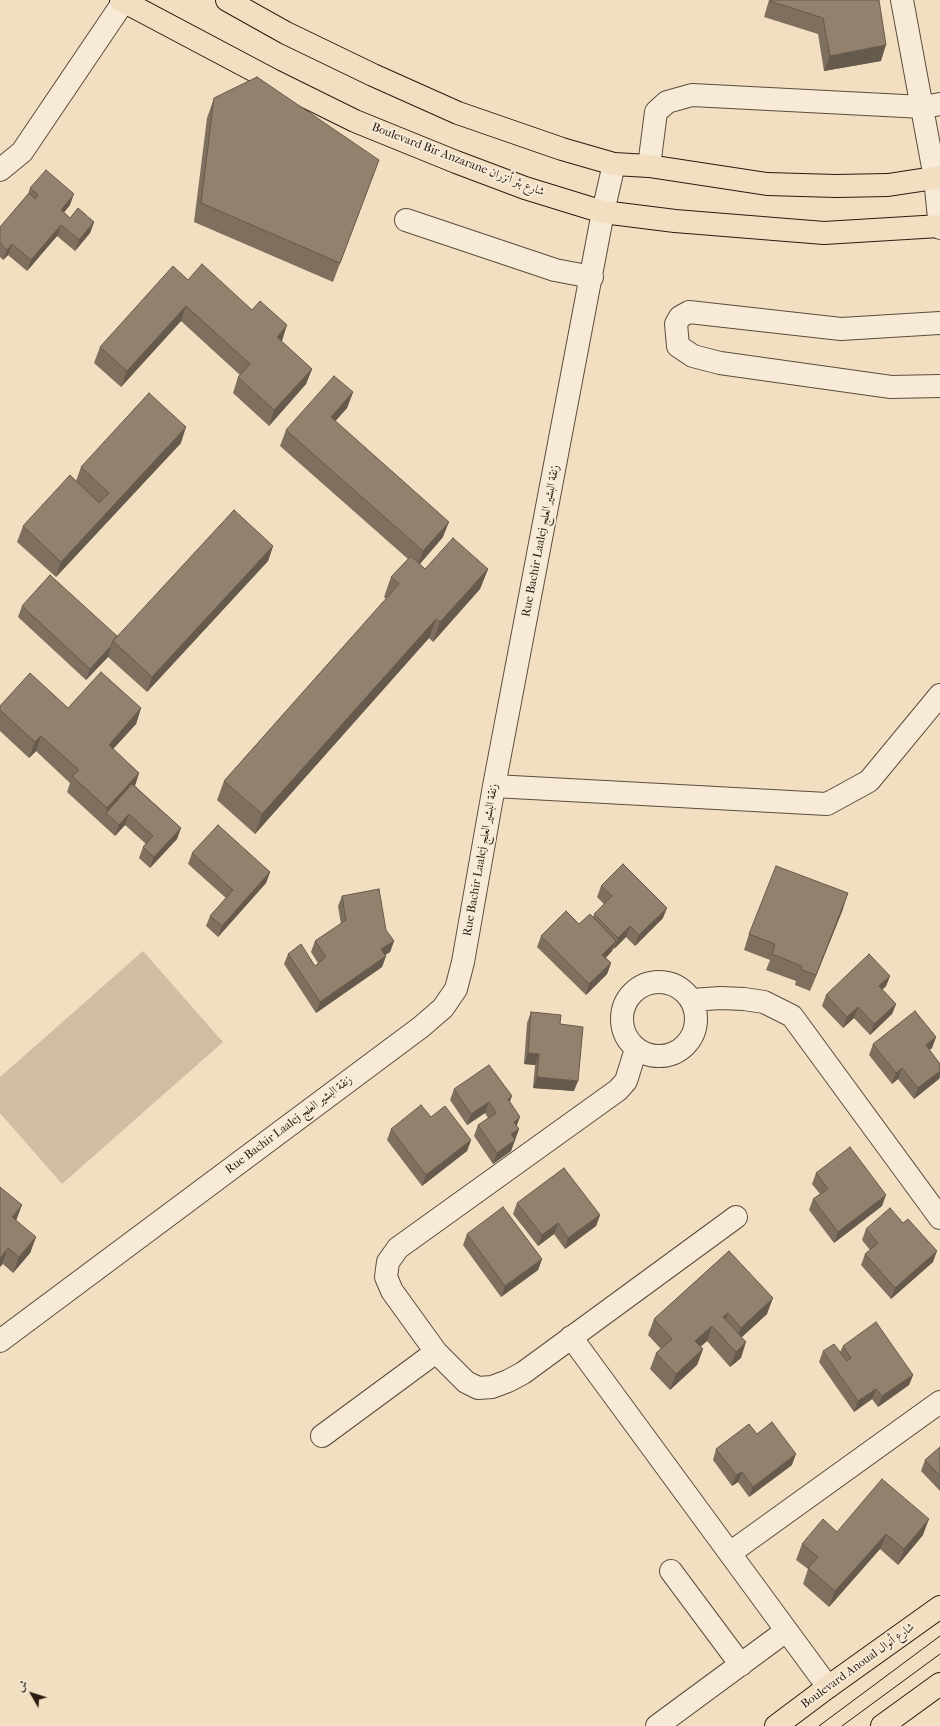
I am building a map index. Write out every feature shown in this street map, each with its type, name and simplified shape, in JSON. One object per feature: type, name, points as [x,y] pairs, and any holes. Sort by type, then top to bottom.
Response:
[{"type":"main road","points":[[227,0],[292,36],[458,114],[614,164],[649,166],[767,184],[836,186],[888,185],[938,178]]},
{"type":"main road","name":"Boulevard Bir Anzarane شارع بئر أنزران","points":[[123,1],[272,80],[355,121],[456,162],[518,185],[603,212],[675,221],[824,233],[940,227]]},
{"type":"main road","name":"Boulevard Anoual شارع أنوال","points":[[776,1726],[940,1607]]},
{"type":"main road","points":[[882,1726],[940,1684]]},
{"type":"street","points":[[902,0],[931,106],[938,178],[940,227]]},
{"type":"street","points":[[0,170],[22,152],[123,1]]},
{"type":"street","points":[[649,166],[656,112],[667,102],[692,95],[931,106]]},
{"type":"street","name":"Rue Bachir Laalej زنقة البشير العلج","points":[[0,1341],[421,1027],[443,1008],[456,989],[463,962],[494,786],[592,277],[603,212],[614,164]]},
{"type":"street","points":[[406,220],[555,270],[592,277]]},
{"type":"street","points":[[940,323],[841,329],[689,312],[680,317],[676,324],[678,346],[693,356],[720,363],[891,387],[940,386]]},
{"type":"street","points":[[494,786],[827,804],[869,781],[940,695]]},
{"type":"street","points":[[662,981],[674,984],[684,991],[692,1000],[696,1012],[696,1025],[692,1037],[684,1047],[672,1054],[660,1057],[647,1055],[636,1049],[628,1040],[623,1029],[621,1017],[624,1005],[630,995],[639,987],[650,982],[662,981]]},
{"type":"street","points":[[692,1000],[720,998],[758,1001],[780,1008],[792,1016],[940,1218]]},
{"type":"street","points":[[636,1049],[626,1081],[618,1090],[398,1248],[388,1262],[386,1277],[392,1291],[436,1352],[466,1382],[478,1388],[492,1387],[508,1381],[523,1372],[736,1217]]},
{"type":"street","points":[[571,1337],[828,1687]]},
{"type":"street","points":[[322,1436],[436,1352]]},
{"type":"street","points":[[730,1553],[940,1402]]},
{"type":"street","points":[[671,1571],[741,1664]]},
{"type":"street","points":[[657,1726],[786,1631]]},
{"type":"shaded area","points":[[143,951],[223,1042],[62,1184],[0,1113],[0,1077]]},
{"type":"building","points":[[770,0],[879,0],[886,45],[830,56],[823,18]]},
{"type":"building","points":[[257,77],[379,160],[340,263],[201,203],[214,98]]},
{"type":"building","points":[[46,170],[74,194],[61,210],[70,218],[78,208],[94,222],[79,240],[61,225],[31,260],[12,244],[7,250],[0,243],[0,227],[29,193],[35,199],[38,195],[30,188]]},
{"type":"building","points":[[202,264],[252,310],[260,301],[287,325],[277,337],[312,369],[274,410],[238,377],[250,364],[186,306],[127,371],[100,347],[173,266],[188,280]]},
{"type":"building","points":[[334,376],[353,392],[331,417],[449,522],[423,551],[286,430]]},
{"type":"building","points":[[149,393],[186,427],[61,562],[23,526],[70,475],[99,503],[109,493],[81,467]]},
{"type":"building","points":[[234,510],[273,546],[152,677],[113,641]]},
{"type":"building","points":[[453,538],[488,569],[440,622],[436,619],[262,814],[224,781],[399,584],[391,577],[411,556],[425,569]]},
{"type":"building","points":[[50,575],[117,636],[111,646],[90,669],[22,606]]},
{"type":"building","points":[[101,672],[141,708],[109,745],[139,773],[107,808],[72,776],[79,770],[41,736],[35,742],[0,710],[0,706],[30,673],[68,708]]},
{"type":"building","points":[[132,784],[181,828],[154,857],[143,847],[153,836],[129,814],[119,825],[106,813]]},
{"type":"building","points":[[218,825],[270,872],[222,926],[210,916],[233,890],[192,853]]},
{"type":"building","points":[[623,864],[667,908],[639,935],[630,926],[618,938],[594,914],[612,896],[601,886]]},
{"type":"building","points":[[776,866],[848,893],[816,975],[800,969],[802,966],[772,954],[775,944],[749,934]]},
{"type":"building","points":[[379,889],[386,930],[394,941],[381,949],[386,956],[320,1002],[288,954],[301,944],[315,966],[326,957],[315,941],[346,920],[342,896]]},
{"type":"building","points":[[566,911],[579,924],[590,914],[616,941],[602,955],[611,963],[589,984],[541,936]]},
{"type":"building","points":[[869,954],[890,976],[879,986],[896,1004],[874,1024],[858,1007],[847,1017],[826,995]]},
{"type":"building","points":[[915,1011],[936,1037],[926,1045],[940,1064],[940,1071],[918,1088],[902,1068],[896,1073],[873,1044]]},
{"type":"building","points":[[531,1012],[561,1015],[560,1024],[583,1027],[578,1081],[537,1077],[539,1054],[528,1053]]},
{"type":"building","points":[[489,1065],[512,1096],[508,1099],[520,1117],[514,1122],[519,1129],[511,1134],[515,1140],[497,1153],[478,1125],[496,1113],[489,1102],[471,1114],[454,1089]]},
{"type":"building","points":[[421,1105],[431,1117],[445,1106],[471,1140],[426,1175],[391,1129]]},
{"type":"building","points":[[850,1147],[886,1195],[838,1232],[813,1199],[828,1189],[816,1173]]},
{"type":"building","points":[[564,1168],[600,1215],[568,1238],[558,1223],[542,1235],[517,1203]]},
{"type":"building","points":[[0,1187],[22,1205],[12,1217],[36,1237],[19,1257],[8,1248],[0,1258]]},
{"type":"building","points":[[503,1207],[542,1259],[505,1286],[467,1234]]},
{"type":"building","points":[[890,1208],[903,1223],[908,1219],[937,1251],[895,1288],[865,1254],[878,1243],[866,1229]]},
{"type":"building","points":[[729,1251],[773,1298],[741,1328],[728,1313],[723,1317],[746,1342],[736,1352],[712,1326],[695,1341],[703,1349],[676,1374],[656,1353],[672,1339],[654,1319]]},
{"type":"building","points":[[876,1322],[913,1375],[882,1396],[876,1389],[858,1401],[823,1351],[834,1344],[847,1361],[851,1358],[843,1346]]},
{"type":"building","points":[[772,1422],[796,1454],[753,1487],[742,1472],[736,1475],[716,1449],[749,1424],[757,1434]]},
{"type":"building","points":[[940,1447],[940,1476],[925,1460]]},
{"type":"building","points":[[882,1479],[929,1519],[904,1549],[886,1534],[835,1591],[808,1568],[818,1557],[802,1544],[823,1519],[837,1532]]},
{"type":"tram line","points":[[819,1726],[940,1636]]},
{"type":"tram line","points":[[842,1726],[940,1654]]}]
